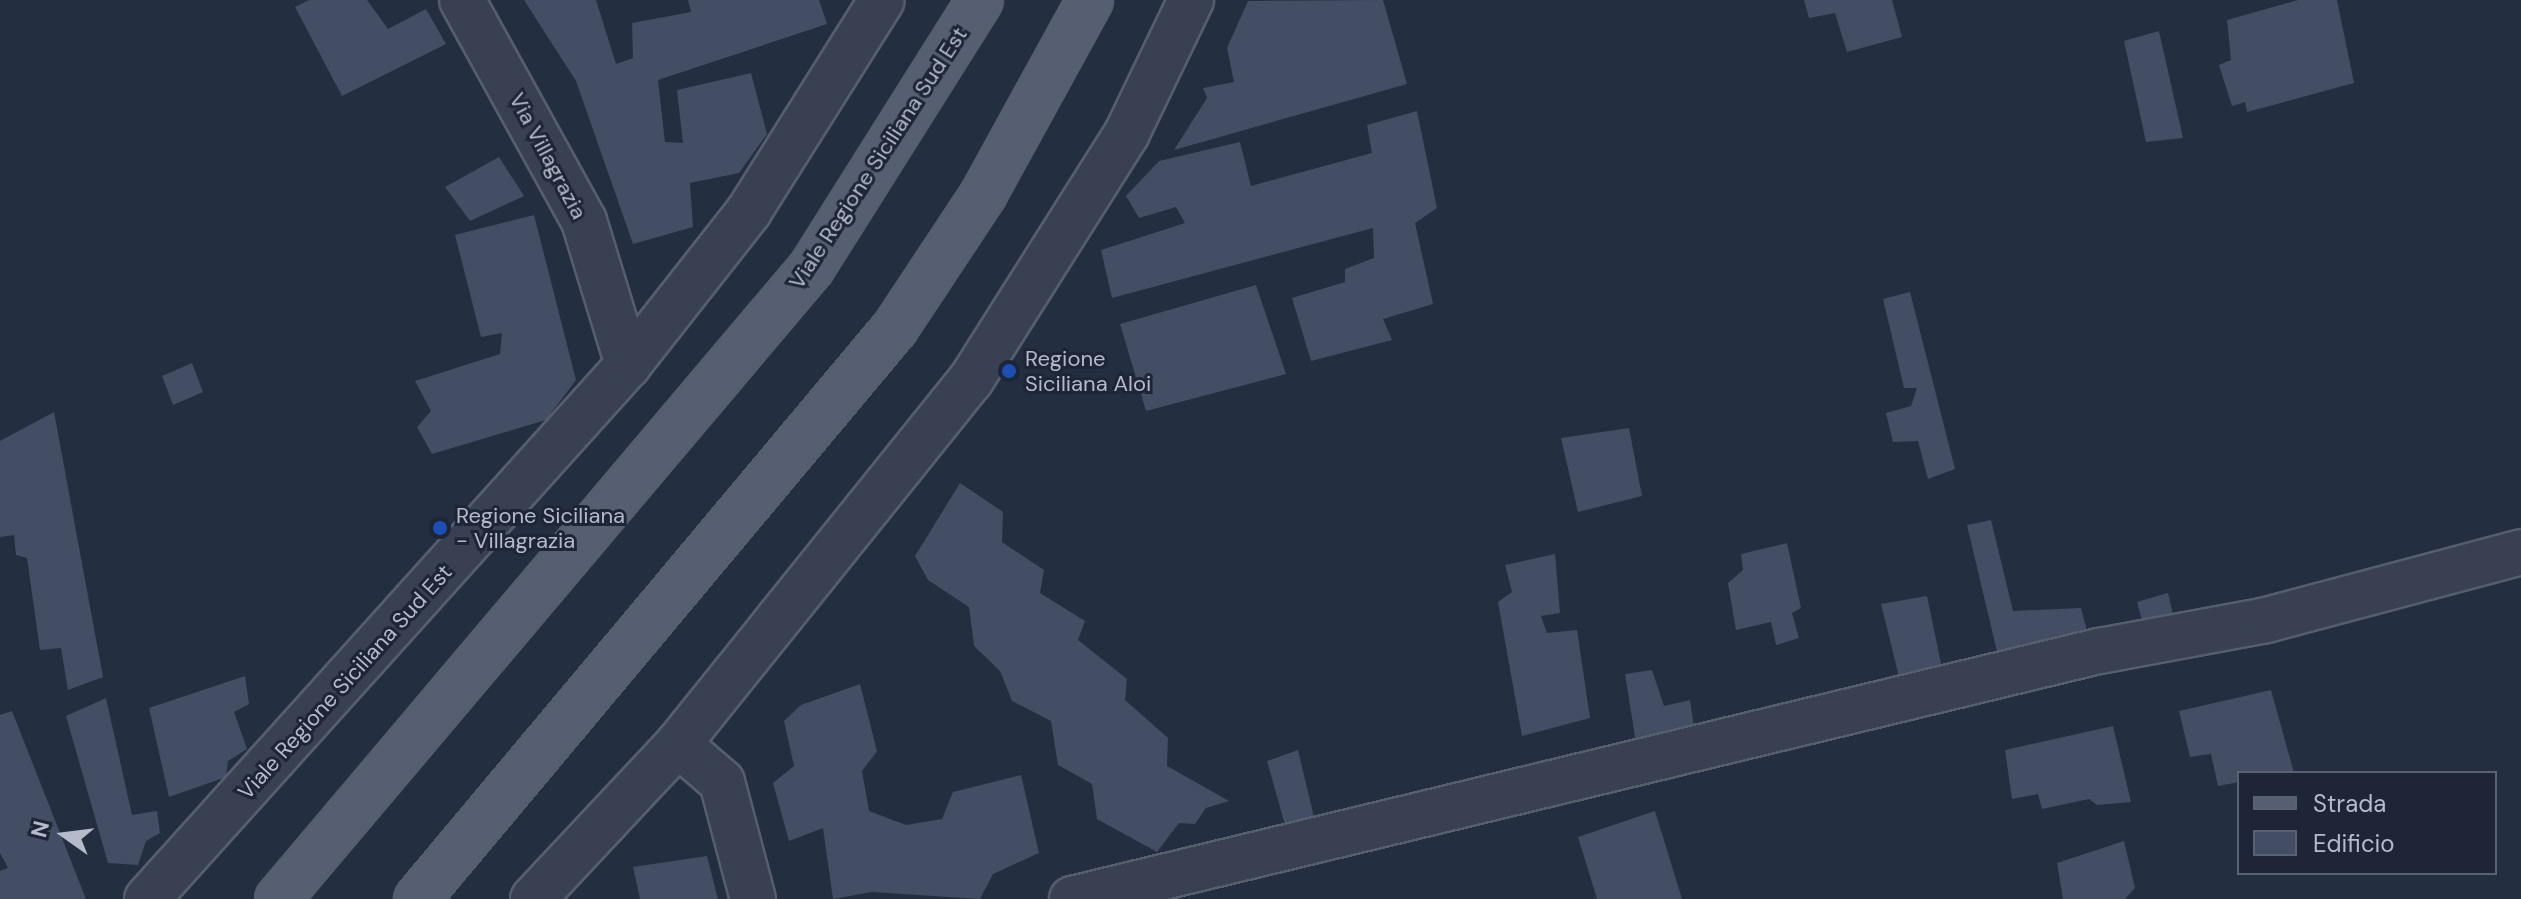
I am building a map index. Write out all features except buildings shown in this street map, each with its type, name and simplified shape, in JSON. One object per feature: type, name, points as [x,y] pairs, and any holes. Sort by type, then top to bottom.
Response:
[{"type":"main road","name":"Viale Regione Siciliana Sud Est","points":[[278,899],[812,267],[980,0]]},
{"type":"main road","points":[[417,899],[895,328],[983,195],[1090,0]]},
{"type":"street","name":"Via Villagrazia","points":[[462,0],[584,221],[628,365]]},
{"type":"street","name":"Viale Regione Siciliana Sud Est","points":[[147,899],[628,365],[749,211],[882,0]]},
{"type":"street","points":[[533,899],[678,744],[971,380],[1127,133],[1191,0]]},
{"type":"street","points":[[1072,899],[2099,651],[2266,620],[2521,552]]},
{"type":"street","points":[[678,744],[722,782],[753,899]]},
{"type":"place","name":"Regione Siciliana Aloi","points":[[1009,371]]},
{"type":"place","name":"Regione Siciliana - Villagrazia","points":[[440,528]]}]
